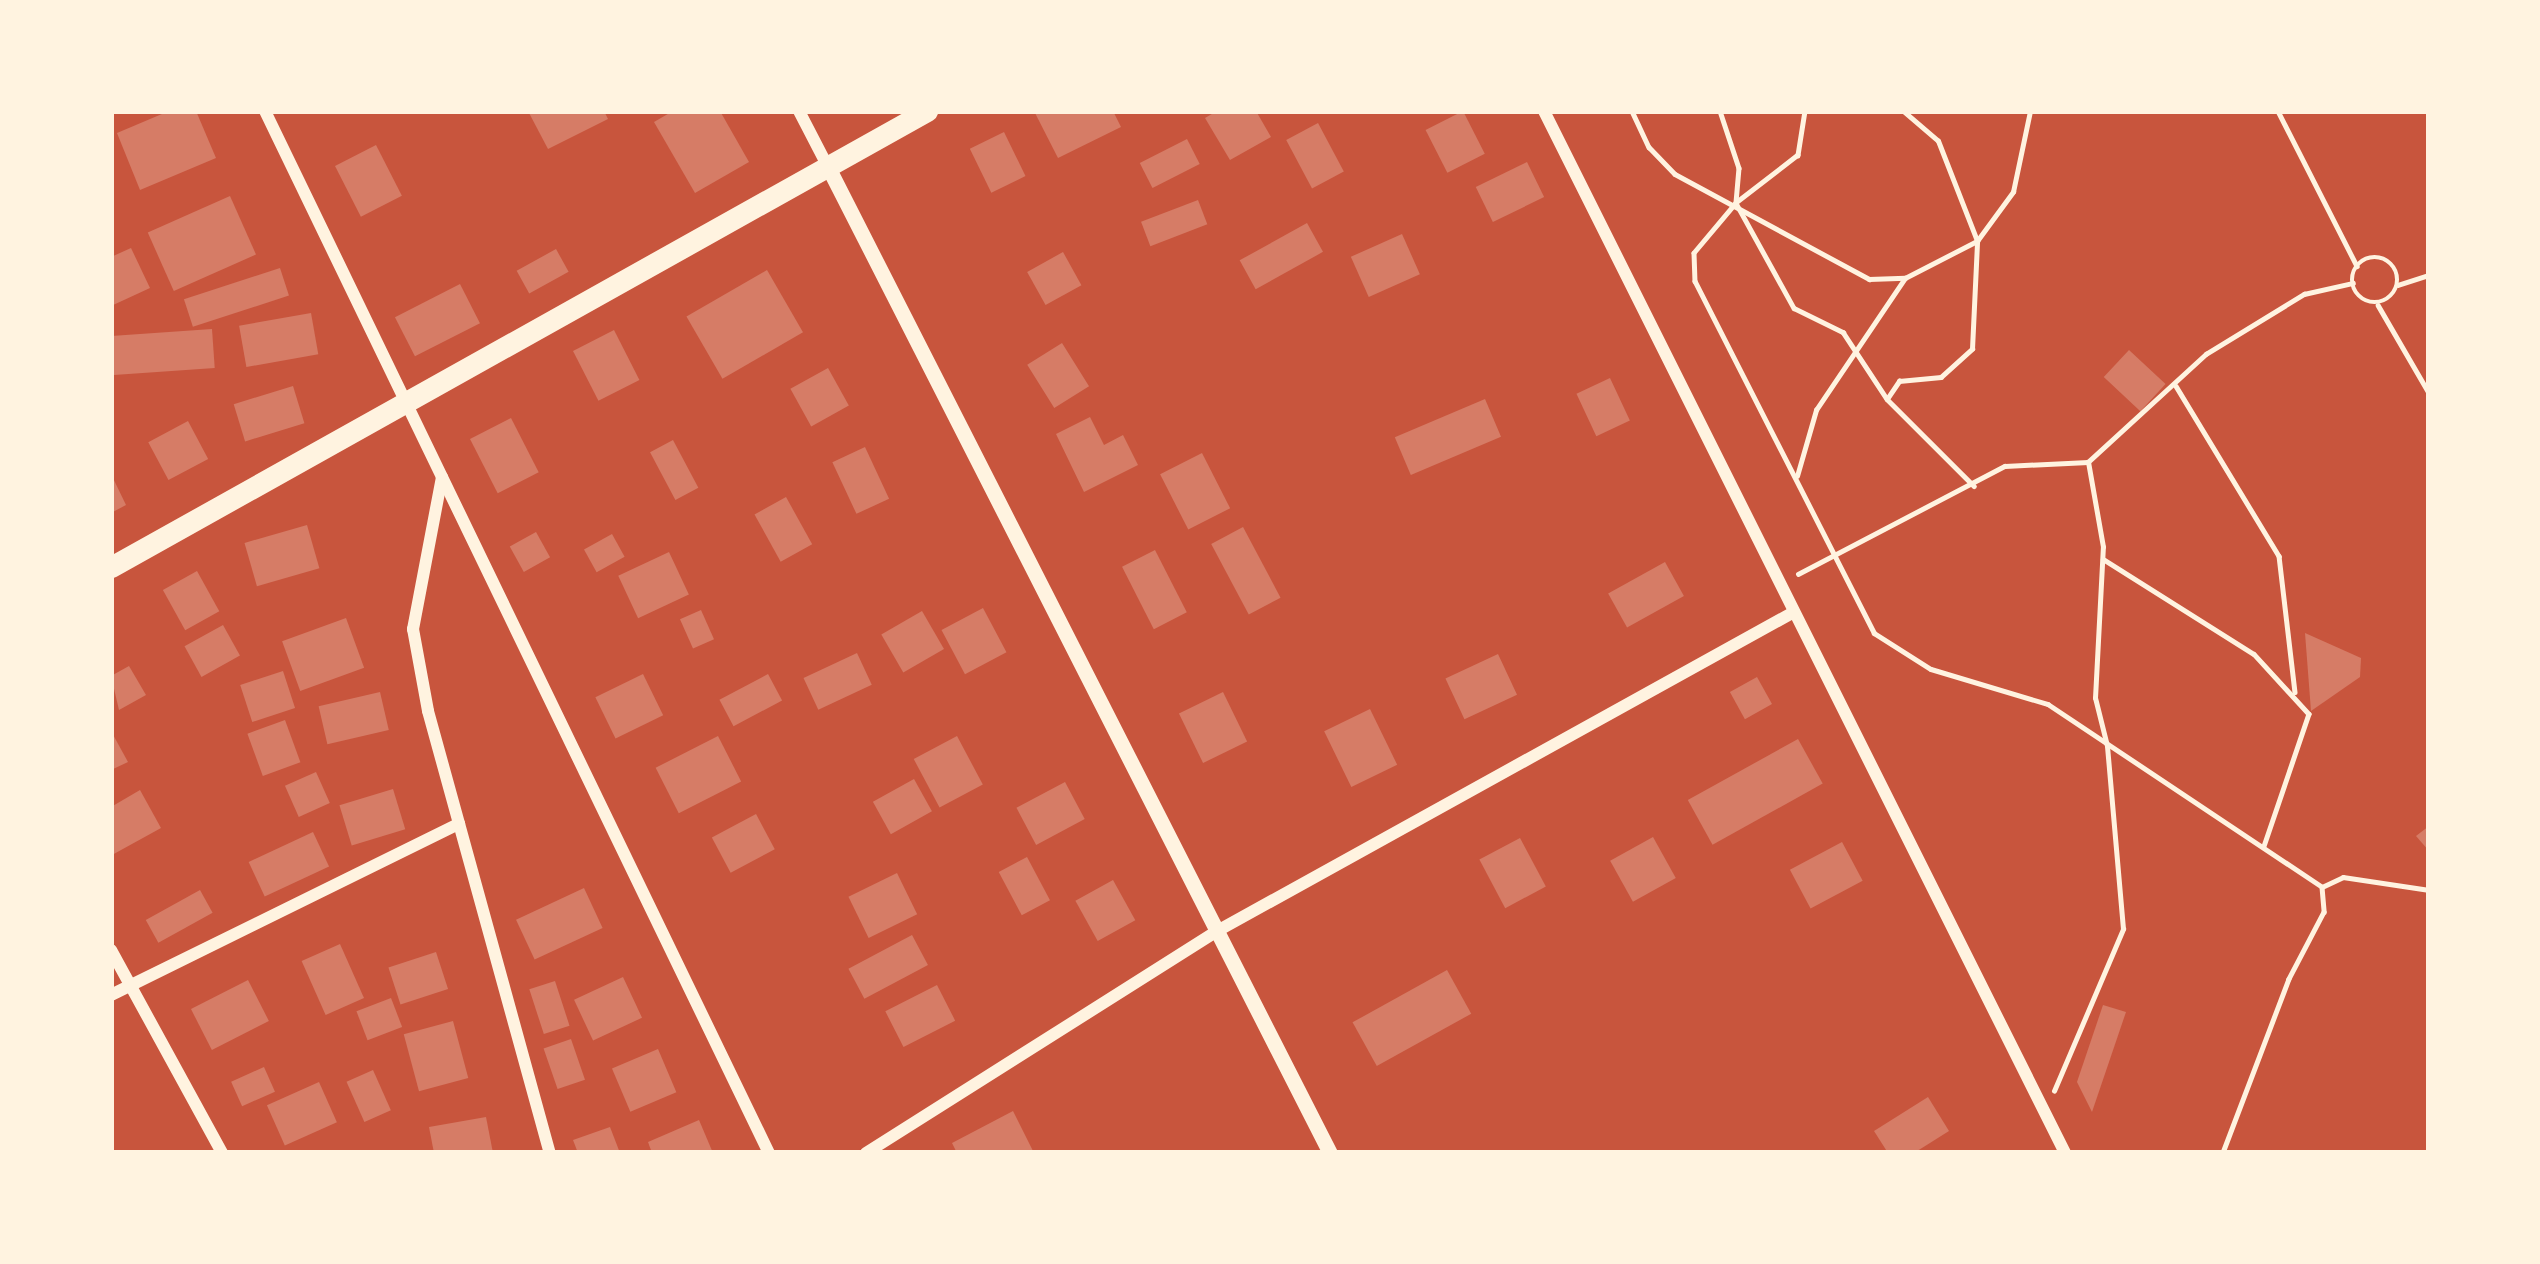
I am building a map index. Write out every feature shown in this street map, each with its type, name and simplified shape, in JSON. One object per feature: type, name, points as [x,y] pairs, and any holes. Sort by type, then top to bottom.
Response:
[{"type":"main road","points":[[111,567],[927,111]]},
{"type":"street","points":[[265,111],[770,1153]]},
{"type":"street","points":[[799,111],[1330,1153]]},
{"type":"street","points":[[1544,111],[2065,1153]]},
{"type":"street","points":[[443,476],[413,629],[459,824],[550,1153]]},
{"type":"street","points":[[866,1153],[1219,930],[1792,613]]},
{"type":"street","points":[[111,995],[459,824]]},
{"type":"street","points":[[111,950],[222,1153]]},
{"type":"path","points":[[1632,111],[1649,147],[1676,174],[1869,279],[1906,278]]},
{"type":"path","points":[[1720,111],[1738,168],[1736,203],[1794,308],[1843,332],[1886,399],[1974,486]]},
{"type":"path","points":[[1805,111],[1798,154],[1736,203],[1694,253],[1694,281],[1874,633],[1904,656],[2048,704],[2322,887]]},
{"type":"path","points":[[1886,399],[1899,382],[1940,377],[1972,350],[1977,241],[1938,141],[1903,111]]},
{"type":"path","points":[[1797,478],[1816,410],[1853,347],[1906,278],[1977,241],[2013,192],[2030,111]]},
{"type":"path","points":[[2278,111],[2357,266],[2353,283],[2361,297],[2377,302],[2429,393]]},
{"type":"path","points":[[2357,266],[2382,258],[2396,268],[2398,285]]},
{"type":"path","points":[[2377,302],[2398,285],[2428,277]]},
{"type":"path","points":[[1777,584],[2005,466],[2088,462],[2206,354],[2304,294],[2353,283]]},
{"type":"path","points":[[2175,384],[2279,556],[2296,692]]},
{"type":"path","points":[[2045,1113],[2123,928],[2107,746],[2095,698],[2103,559],[2088,462]]},
{"type":"path","points":[[2103,559],[2254,654],[2296,692],[2308,714],[2303,743],[2264,846]]},
{"type":"path","points":[[2322,887],[2343,877],[2429,890]]},
{"type":"path","points":[[2223,1153],[2289,979],[2324,912],[2322,887]]},
{"type":"building","points":[[169,111],[196,111],[216,158],[140,190],[117,133]]},
{"type":"building","points":[[528,111],[604,111],[608,119],[548,149]]},
{"type":"building","points":[[673,111],[720,111],[749,162],[695,193],[654,122]]},
{"type":"building","points":[[1034,111],[1113,111],[1121,127],[1058,158]]},
{"type":"building","points":[[1217,111],[1256,111],[1271,137],[1230,160],[1205,118]]},
{"type":"building","points":[[1463,111],[1485,154],[1447,173],[1426,130]]},
{"type":"building","points":[[1318,123],[1344,172],[1312,188],[1286,140]]},
{"type":"building","points":[[1004,132],[1025,176],[991,193],[970,149]]},
{"type":"building","points":[[1187,139],[1200,164],[1152,188],[1140,163]]},
{"type":"building","points":[[376,145],[402,196],[361,217],[335,166]]},
{"type":"building","points":[[1527,162],[1544,197],[1493,222],[1476,187]]},
{"type":"building","points":[[230,196],[256,254],[174,291],[148,233]]},
{"type":"building","points":[[1198,200],[1207,224],[1150,246],[1141,222]]},
{"type":"building","points":[[1307,223],[1323,252],[1256,289],[1240,260]]},
{"type":"building","points":[[1402,234],[1420,274],[1369,297],[1351,257]]},
{"type":"building","points":[[131,248],[150,288],[111,306],[111,257]]},
{"type":"building","points":[[556,249],[569,272],[529,294],[517,271]]},
{"type":"building","points":[[1063,252],[1081,285],[1046,305],[1027,272]]},
{"type":"building","points":[[280,268],[289,296],[193,327],[184,299]]},
{"type":"building","points":[[767,270],[803,332],[722,379],[686,316]]},
{"type":"building","points":[[460,284],[480,323],[415,356],[395,317]]},
{"type":"building","points":[[311,313],[318,354],[246,367],[239,326]]},
{"type":"building","points":[[212,329],[215,368],[114,375],[111,336]]},
{"type":"building","points":[[614,330],[639,380],[598,401],[573,351]]},
{"type":"building","points":[[1062,343],[1089,386],[1054,408],[1027,365]]},
{"type":"building","points":[[2129,350],[2166,384],[2140,411],[2104,377]]},
{"type":"building","points":[[828,368],[849,406],[811,426],[790,389]]},
{"type":"building","points":[[1610,378],[1630,421],[1596,436],[1576,394]]},
{"type":"building","points":[[293,386],[304,423],[245,441],[234,404]]},
{"type":"building","points":[[1485,399],[1501,437],[1411,475],[1395,437]]},
{"type":"building","points":[[1090,417],[1104,445],[1123,435],[1138,465],[1084,492],[1056,434]]},
{"type":"building","points":[[511,418],[539,472],[498,493],[470,439]]},
{"type":"building","points":[[188,421],[208,459],[168,480],[148,442]]},
{"type":"building","points":[[673,440],[698,488],[675,500],[650,452]]},
{"type":"building","points":[[865,447],[889,499],[856,514],[832,462]]},
{"type":"building","points":[[1202,453],[1230,508],[1188,530],[1160,474]]},
{"type":"building","points":[[111,474],[126,505],[111,513]]},
{"type":"building","points":[[786,497],[812,544],[781,562],[755,514]]},
{"type":"building","points":[[307,525],[319,568],[257,586],[245,543]]},
{"type":"building","points":[[1243,527],[1281,598],[1249,615],[1211,544]]},
{"type":"building","points":[[536,532],[550,557],[524,572],[510,547]]},
{"type":"building","points":[[612,534],[625,557],[597,572],[584,550]]},
{"type":"building","points":[[1155,550],[1187,612],[1154,629],[1122,567]]},
{"type":"building","points":[[669,552],[689,595],[638,618],[618,576]]},
{"type":"building","points":[[1665,562],[1684,596],[1627,628],[1608,594]]},
{"type":"building","points":[[197,571],[219,611],[185,630],[163,590]]},
{"type":"building","points":[[983,608],[1006,652],[965,674],[942,630]]},
{"type":"building","points":[[701,610],[714,639],[693,649],[680,619]]},
{"type":"building","points":[[922,611],[944,649],[903,673],[881,634]]},
{"type":"building","points":[[346,618],[364,668],[300,691],[282,641]]},
{"type":"building","points":[[223,625],[240,656],[201,677],[185,646]]},
{"type":"building","points":[[2305,633],[2361,658],[2360,677],[2311,711]]},
{"type":"building","points":[[857,653],[872,685],[818,710],[804,678]]},
{"type":"building","points":[[1498,654],[1517,695],[1464,719],[1445,679]]},
{"type":"building","points":[[129,666],[146,695],[119,710],[111,676]]},
{"type":"building","points":[[283,671],[295,708],[252,722],[240,685]]},
{"type":"building","points":[[643,674],[663,715],[616,739],[595,697]]},
{"type":"building","points":[[768,674],[782,700],[734,726],[719,700]]},
{"type":"building","points":[[1757,677],[1772,704],[1745,719],[1730,692]]},
{"type":"building","points":[[380,692],[389,730],[327,744],[319,706]]},
{"type":"building","points":[[1223,692],[1247,741],[1203,763],[1179,713]]},
{"type":"building","points":[[1370,709],[1397,765],[1351,787],[1324,731]]},
{"type":"building","points":[[285,720],[300,762],[263,776],[247,734]]},
{"type":"building","points":[[111,731],[128,762],[111,770]]},
{"type":"building","points":[[718,736],[741,781],[679,813],[656,768]]},
{"type":"building","points":[[957,736],[983,785],[940,808],[914,759]]},
{"type":"building","points":[[1798,739],[1823,784],[1713,845],[1688,800]]},
{"type":"building","points":[[316,772],[330,803],[299,817],[285,786]]},
{"type":"building","points":[[914,779],[932,811],[891,834],[873,802]]},
{"type":"building","points":[[1065,782],[1085,819],[1036,845],[1016,808]]},
{"type":"building","points":[[393,789],[405,829],[352,846],[339,805]]},
{"type":"building","points":[[140,790],[161,828],[112,855],[111,807]]},
{"type":"building","points":[[756,814],[775,849],[731,873],[712,837]]},
{"type":"building","points":[[2429,826],[2429,851],[2416,836]]},
{"type":"building","points":[[313,832],[329,866],[265,896],[249,862]]},
{"type":"building","points":[[1653,837],[1676,878],[1633,902],[1610,861]]},
{"type":"building","points":[[1520,838],[1546,887],[1505,908],[1479,860]]},
{"type":"building","points":[[1842,842],[1863,881],[1811,909],[1790,870]]},
{"type":"building","points":[[1027,857],[1050,900],[1022,915],[999,872]]},
{"type":"building","points":[[897,873],[917,914],[869,938],[848,897]]},
{"type":"building","points":[[1113,880],[1135,920],[1098,941],[1075,901]]},
{"type":"building","points":[[584,888],[603,928],[535,960],[516,920]]},
{"type":"building","points":[[200,890],[213,913],[158,943],[146,920]]},
{"type":"building","points":[[912,935],[928,965],[864,999],[848,969]]},
{"type":"building","points":[[340,944],[364,998],[326,1015],[302,961]]},
{"type":"building","points":[[436,952],[448,989],[400,1005],[388,967]]},
{"type":"building","points":[[1447,970],[1471,1014],[1377,1066],[1353,1022]]},
{"type":"building","points":[[623,977],[642,1018],[593,1041],[574,1000]]},
{"type":"building","points":[[248,980],[269,1021],[212,1050],[191,1009]]},
{"type":"building","points":[[555,981],[570,1026],[544,1034],[529,989]]},
{"type":"building","points":[[937,985],[955,1021],[903,1047],[885,1011]]},
{"type":"building","points":[[391,998],[402,1027],[368,1040],[356,1011]]},
{"type":"building","points":[[2103,1005],[2126,1012],[2092,1112],[2077,1082]]},
{"type":"building","points":[[453,1021],[468,1078],[419,1091],[404,1034]]},
{"type":"building","points":[[571,1039],[585,1080],[558,1089],[544,1048]]},
{"type":"building","points":[[658,1049],[676,1092],[630,1112],[612,1069]]},
{"type":"building","points":[[264,1067],[275,1092],[242,1106],[231,1082]]},
{"type":"building","points":[[373,1070],[391,1110],[364,1122],[347,1082]]},
{"type":"building","points":[[319,1082],[337,1122],[285,1145],[267,1105]]},
{"type":"building","points":[[1928,1097],[1949,1131],[1914,1153],[1888,1153],[1874,1131]]},
{"type":"building","points":[[1013,1111],[1034,1153],[957,1153],[952,1143]]},
{"type":"building","points":[[486,1117],[493,1153],[434,1153],[429,1127]]},
{"type":"building","points":[[699,1120],[713,1153],[652,1153],[648,1142]]},
{"type":"building","points":[[610,1127],[620,1153],[578,1153],[573,1140]]}]
